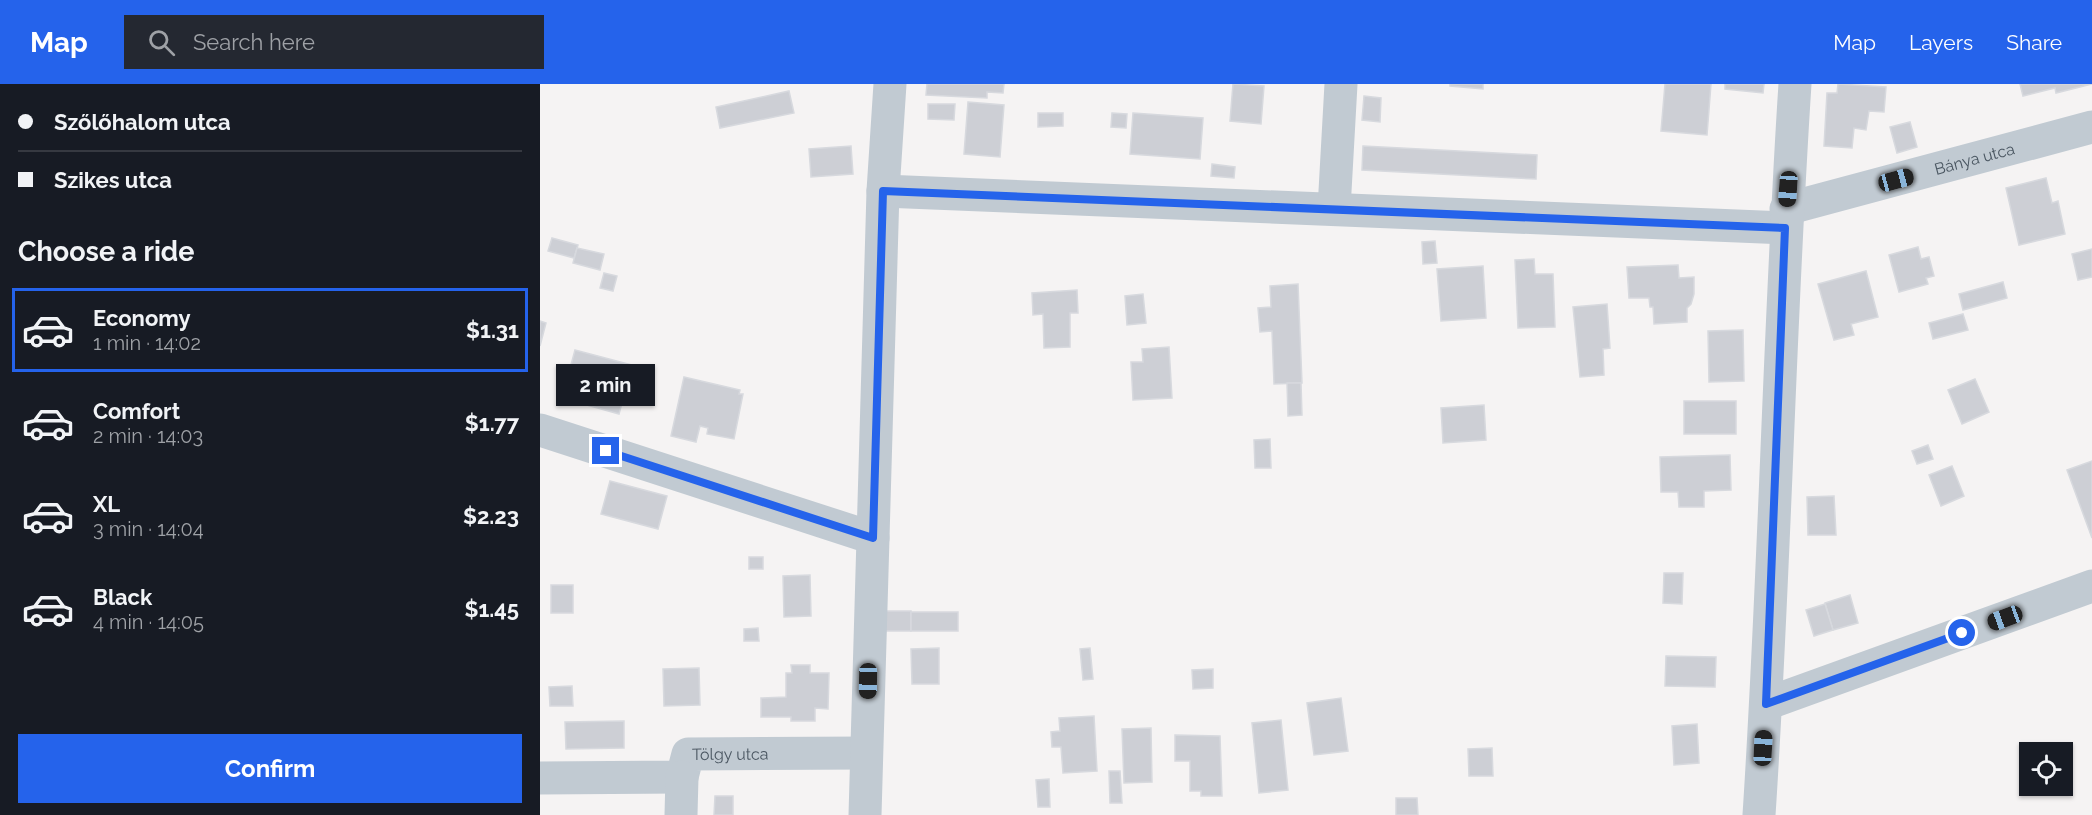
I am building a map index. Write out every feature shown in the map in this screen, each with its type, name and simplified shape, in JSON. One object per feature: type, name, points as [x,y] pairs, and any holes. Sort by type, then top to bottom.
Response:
[{"type":"street","points":[[865,815],[883,191],[890,84]]},
{"type":"street","points":[[1334,209],[1341,84]]},
{"type":"street","points":[[1759,815],[1766,704],[1786,219],[1795,84]]},
{"type":"street","name":"Bánya utca","points":[[883,191],[1334,209],[1786,219],[2092,127]]},
{"type":"street","points":[[540,430],[873,538]]},
{"type":"street","points":[[1766,704],[2092,586]]},
{"type":"street","name":"Tölgy utca","points":[[540,778],[682,777],[688,754],[866,753]]},
{"type":"street","points":[[681,815],[682,777]]},
{"type":"building","points":[[927,84],[1004,84],[1003,93],[987,92],[987,98],[926,95]]},
{"type":"building","points":[[1233,84],[1264,86],[1261,124],[1230,121]]},
{"type":"building","points":[[1450,84],[1483,84],[1483,89],[1450,86]]},
{"type":"building","points":[[1665,84],[1711,84],[1707,135],[1661,131]]},
{"type":"building","points":[[1725,84],[1764,84],[1763,93],[1725,89]]},
{"type":"building","points":[[1838,84],[1886,87],[1884,112],[1869,111],[1866,130],[1854,128],[1852,148],[1824,146],[1827,93],[1837,93]]},
{"type":"building","points":[[2020,84],[2092,84],[2056,93],[2055,88],[2023,96]]},
{"type":"building","points":[[789,91],[794,113],[720,128],[716,107]]},
{"type":"building","points":[[1364,96],[1381,98],[1380,122],[1362,120]]},
{"type":"building","points":[[968,102],[1004,105],[1000,157],[964,154]]},
{"type":"building","points":[[928,104],[955,104],[954,120],[928,119]]},
{"type":"building","points":[[1038,113],[1063,113],[1063,126],[1038,127]]},
{"type":"building","points":[[1112,113],[1127,114],[1126,128],[1111,127]]},
{"type":"building","points":[[1133,113],[1203,118],[1200,159],[1130,154]]},
{"type":"building","points":[[1910,122],[1917,147],[1897,153],[1890,127]]},
{"type":"building","points":[[851,146],[853,174],[811,177],[809,149]]},
{"type":"building","points":[[1363,146],[1537,155],[1536,179],[1362,170]]},
{"type":"building","points":[[1212,164],[1235,167],[1234,178],[1211,176]]},
{"type":"building","points":[[2046,178],[2052,203],[2058,201],[2065,234],[2019,245],[2006,188]]},
{"type":"building","points":[[552,238],[578,245],[574,258],[548,251]]},
{"type":"building","points":[[1435,241],[1437,263],[1423,264],[1422,242]]},
{"type":"building","points":[[1918,247],[1921,259],[1929,257],[1934,276],[1926,278],[1928,284],[1899,292],[1889,255]]},
{"type":"building","points":[[577,248],[604,254],[600,270],[573,263]]},
{"type":"building","points":[[2092,249],[2092,277],[2078,280],[2072,254]]},
{"type":"building","points":[[1534,259],[1535,274],[1553,274],[1555,327],[1518,328],[1515,260]]},
{"type":"building","points":[[1678,265],[1679,278],[1694,277],[1694,294],[1687,308],[1687,322],[1654,324],[1653,307],[1650,307],[1649,298],[1629,298],[1627,267]]},
{"type":"building","points":[[1483,266],[1486,318],[1441,321],[1437,269]]},
{"type":"building","points":[[1866,271],[1878,317],[1851,324],[1854,335],[1834,340],[1818,284]]},
{"type":"building","points":[[604,273],[617,276],[613,291],[600,288]]},
{"type":"building","points":[[2003,282],[2007,298],[1963,310],[1959,294]]},
{"type":"building","points":[[1298,284],[1302,383],[1274,384],[1272,331],[1260,332],[1258,308],[1271,307],[1270,286]]},
{"type":"building","points":[[1077,290],[1078,313],[1070,313],[1070,347],[1044,348],[1043,314],[1033,315],[1032,293]]},
{"type":"building","points":[[1143,294],[1146,323],[1127,325],[1125,296]]},
{"type":"building","points":[[1607,304],[1610,348],[1603,349],[1604,375],[1580,377],[1573,307]]},
{"type":"building","points":[[1963,314],[1968,330],[1933,339],[1929,323]]},
{"type":"building","points":[[540,321],[546,323],[540,346]]},
{"type":"building","points":[[1743,330],[1744,381],[1709,382],[1708,331]]},
{"type":"building","points":[[1169,347],[1172,398],[1133,400],[1131,362],[1143,362],[1142,349]]},
{"type":"building","points":[[575,350],[632,365],[619,414],[562,398]]},
{"type":"building","points":[[684,377],[740,390],[739,394],[743,394],[734,439],[707,434],[708,428],[700,426],[696,442],[671,436]]},
{"type":"building","points":[[1975,379],[1989,412],[1962,424],[1948,390]]},
{"type":"building","points":[[1287,383],[1301,383],[1302,415],[1288,416]]},
{"type":"building","points":[[1684,401],[1736,401],[1736,434],[1684,434]]},
{"type":"building","points":[[1484,405],[1486,440],[1443,443],[1441,408]]},
{"type":"building","points":[[1270,439],[1271,468],[1255,468],[1254,440]]},
{"type":"building","points":[[1928,445],[1933,459],[1917,464],[1912,451]]},
{"type":"building","points":[[1730,455],[1731,490],[1704,491],[1704,507],[1679,507],[1678,492],[1661,492],[1660,457]]},
{"type":"building","points":[[2092,461],[2092,538],[2067,470]]},
{"type":"building","points":[[1952,466],[1964,496],[1941,506],[1929,475]]},
{"type":"building","points":[[610,481],[667,496],[658,529],[601,514]]},
{"type":"building","points":[[1834,496],[1836,535],[1808,535],[1807,497]]},
{"type":"building","points":[[749,557],[763,557],[763,569],[749,569]]},
{"type":"building","points":[[1664,573],[1683,573],[1682,604],[1663,603]]},
{"type":"building","points":[[810,575],[811,616],[784,617],[783,576]]},
{"type":"building","points":[[551,585],[573,585],[573,613],[551,613]]},
{"type":"building","points":[[1850,595],[1858,623],[1833,630],[1825,603]]},
{"type":"building","points":[[1825,604],[1833,630],[1814,636],[1806,610]]},
{"type":"building","points":[[876,611],[911,611],[911,631],[876,631]]},
{"type":"building","points":[[911,612],[958,612],[958,631],[911,631]]},
{"type":"building","points":[[758,628],[759,641],[744,641],[744,629]]},
{"type":"building","points":[[939,648],[939,684],[912,684],[911,649]]},
{"type":"building","points":[[1090,648],[1093,679],[1083,680],[1080,649]]},
{"type":"building","points":[[1666,656],[1716,657],[1715,687],[1665,686]]},
{"type":"building","points":[[791,665],[810,665],[810,673],[829,673],[828,709],[815,708],[815,721],[791,721],[791,717],[761,717],[761,698],[786,697],[786,673],[792,673]]},
{"type":"building","points":[[699,668],[700,705],[664,706],[663,669]]},
{"type":"building","points":[[1213,669],[1213,688],[1193,689],[1192,670]]},
{"type":"building","points":[[572,686],[573,706],[550,706],[549,687]]},
{"type":"building","points":[[1341,698],[1348,751],[1314,755],[1307,703]]},
{"type":"building","points":[[1094,716],[1097,771],[1063,773],[1061,747],[1052,747],[1051,732],[1060,731],[1059,718]]},
{"type":"building","points":[[1281,720],[1288,790],[1259,793],[1252,723]]},
{"type":"building","points":[[624,721],[624,748],[566,749],[565,722]]},
{"type":"building","points":[[1697,724],[1699,763],[1674,765],[1672,726]]},
{"type":"building","points":[[1151,728],[1152,782],[1124,783],[1122,729]]},
{"type":"building","points":[[1175,735],[1220,736],[1222,796],[1201,796],[1201,791],[1190,791],[1190,761],[1175,761]]},
{"type":"building","points":[[1492,748],[1493,776],[1469,776],[1468,749]]},
{"type":"building","points":[[1109,771],[1120,771],[1122,803],[1110,803]]},
{"type":"building","points":[[1049,779],[1050,807],[1038,807],[1036,780]]},
{"type":"building","points":[[715,796],[733,796],[733,815],[714,815]]},
{"type":"building","points":[[1396,798],[1417,798],[1418,815],[1396,815]]},
{"type":"route","points":[[606,451],[873,538],[883,191],[1785,228],[1766,704],[1962,633]]}]
